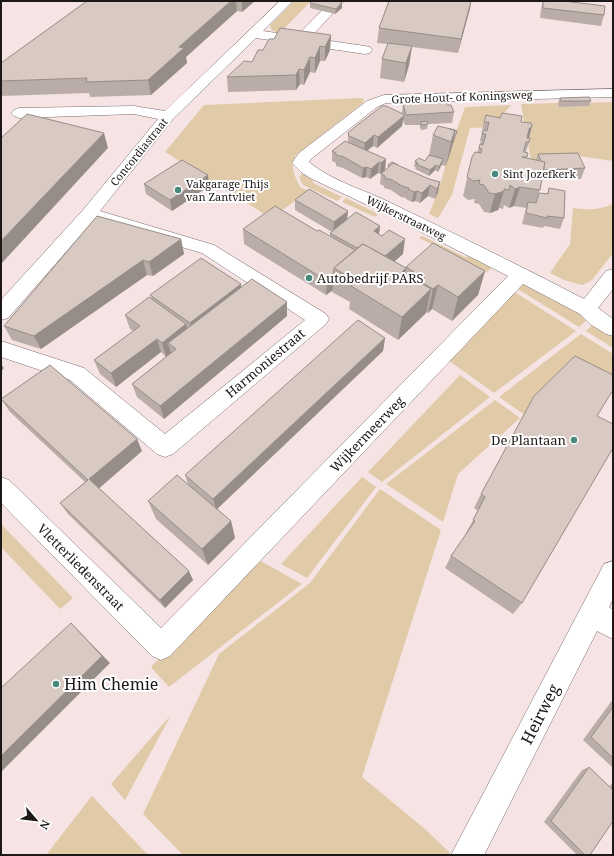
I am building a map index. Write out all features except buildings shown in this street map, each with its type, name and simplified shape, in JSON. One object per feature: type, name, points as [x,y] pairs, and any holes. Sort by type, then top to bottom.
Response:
[{"type":"street","name":"Concordiastraat","points":[[1,313],[89,214],[168,116],[287,1]]},
{"type":"street","points":[[300,41],[338,1]]},
{"type":"street","points":[[253,34],[365,50]]},
{"type":"street","name":"Grote Hout- of Koningsweg","points":[[305,156],[372,104],[384,99],[613,93]]},
{"type":"street","points":[[18,113],[134,110],[168,116]]},
{"type":"street","name":"Wijkerstraatweg","points":[[305,156],[300,163],[305,168],[317,175],[384,206],[521,275]]},
{"type":"street","name":"Harmoniestraat","points":[[1,349],[77,374],[165,447],[319,319],[208,249],[89,214]]},
{"type":"street","points":[[521,275],[587,309],[597,319],[613,330]]},
{"type":"street","name":"Wijkermeerweg","points":[[161,647],[521,275]]},
{"type":"street","points":[[587,309],[613,276]]},
{"type":"street","name":"Vletterliedenstraat","points":[[1,488],[161,647]]},
{"type":"street","name":"Heirweg","points":[[467,855],[603,619],[613,573]]},
{"type":"shaded area","points":[[294,1],[311,1],[279,34],[272,30],[270,26],[271,24]]},
{"type":"shaded area","points":[[364,99],[363,103],[296,155],[293,163],[295,175],[300,187],[309,191],[271,218],[165,152],[204,105]]},
{"type":"shaded area","points":[[613,102],[613,161],[579,156],[576,160],[531,160],[521,104],[558,103],[559,107],[588,106],[587,103]]},
{"type":"shaded area","points":[[511,105],[493,127],[470,128],[452,195],[438,218],[429,214],[438,192],[450,149],[465,107]]},
{"type":"shaded area","points":[[303,173],[312,176],[313,183],[342,197],[337,201],[303,185],[299,177]]},
{"type":"shaded area","points":[[346,198],[378,214],[375,217],[342,202]]},
{"type":"shaded area","points":[[613,204],[613,253],[592,280],[583,285],[564,280],[550,273],[570,244],[573,208],[593,209]]},
{"type":"shaded area","points":[[422,236],[465,257],[474,256],[494,265],[487,272],[419,238]]},
{"type":"shaded area","points":[[522,284],[533,284],[588,319],[579,327],[516,288]]},
{"type":"shaded area","points":[[513,291],[576,331],[494,393],[448,360]]},
{"type":"shaded area","points":[[595,323],[613,335],[613,348],[586,331]]},
{"type":"shaded area","points":[[581,334],[613,354],[613,387],[525,415],[499,397]]},
{"type":"shaded area","points":[[460,375],[490,397],[382,482],[368,472]]},
{"type":"shaded area","points":[[495,400],[520,418],[458,474],[443,522],[386,484]]},
{"type":"shaded area","points":[[362,477],[376,487],[307,578],[281,564]]},
{"type":"shaded area","points":[[380,489],[441,530],[362,777],[425,829],[450,853],[449,855],[183,855],[143,814],[219,654],[310,583]]},
{"type":"shaded area","points":[[1,524],[73,598],[60,609],[1,547]]},
{"type":"shaded area","points":[[257,559],[302,584],[169,687],[151,667]]},
{"type":"shaded area","points":[[171,715],[125,800],[111,784]]},
{"type":"shaded area","points":[[92,796],[148,855],[46,855]]},
{"type":"place","name":"Sint Jozefkerk","points":[[495,174]]},
{"type":"place","name":"Vakgarage Thijs van Zantvliet","points":[[178,190]]},
{"type":"place","name":"Autobedrijf PARS","points":[[309,278]]},
{"type":"place","name":"De Plantaan","points":[[574,440]]},
{"type":"place","name":"Him Chemie","points":[[56,684]]}]
